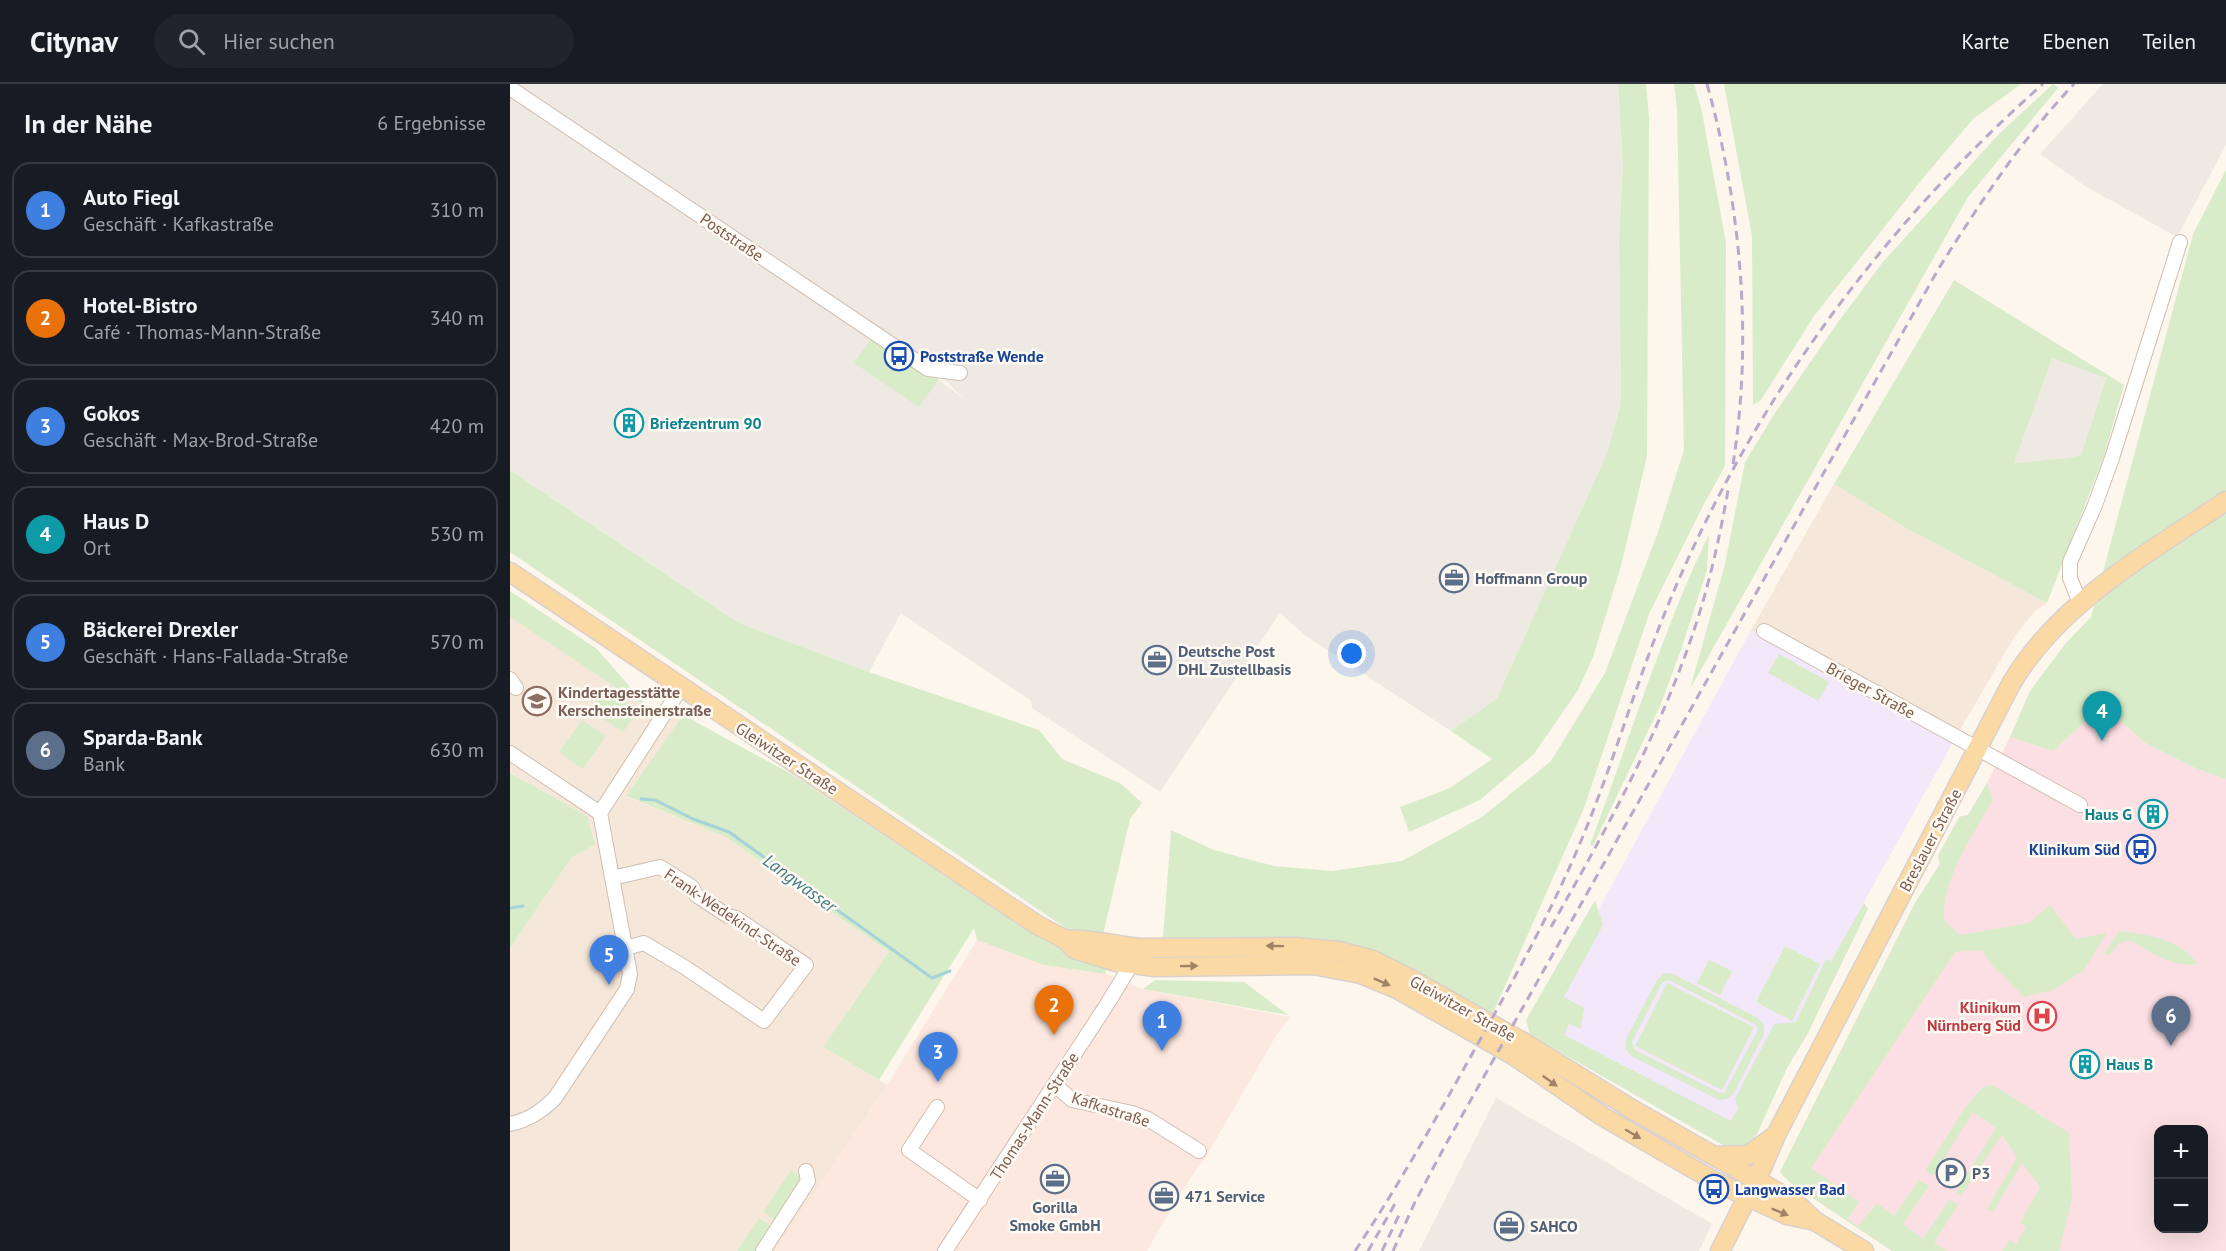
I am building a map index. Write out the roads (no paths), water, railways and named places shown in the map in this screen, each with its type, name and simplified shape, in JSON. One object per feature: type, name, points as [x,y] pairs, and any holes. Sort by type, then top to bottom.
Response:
[{"type":"main road","name":"Breslauer Straße","points":[[1720,1251],[1757,1180],[1776,1136],[2011,684],[2025,662],[2050,631],[2080,603],[2226,501]]},
{"type":"main road","name":"Gleiwitzer Straße","points":[[510,572],[1040,926],[1066,939],[1074,949],[1080,952],[1133,956],[1296,947],[1339,951],[1373,960],[1523,1042],[1713,1156],[1796,1202],[1815,1221],[1864,1251]]},
{"type":"main road","name":"Gleiwitzer Straße","points":[[1133,956],[1155,967],[1313,965],[1338,968],[1369,976],[1397,989],[1503,1049],[1602,1116],[1747,1197],[1786,1215],[1815,1221]]},
{"type":"main road","points":[[1713,1156],[1744,1156],[1776,1136]]},
{"type":"street","name":"Poststraße","points":[[510,88],[928,369],[960,374]]},
{"type":"street","points":[[2080,603],[2070,578],[2070,562],[2095,505],[2112,458],[2180,242]]},
{"type":"street","name":"Brieger Straße","points":[[1764,631],[2080,805]]},
{"type":"street","points":[[510,1124],[525,1120],[542,1111],[555,1098],[627,989],[630,974],[600,813],[681,688]]},
{"type":"street","points":[[510,753],[600,813]]},
{"type":"street","name":"Frank-Wedekind-Straße","points":[[612,878],[660,867],[692,887],[696,895],[728,916],[736,918],[806,965],[764,1021],[644,944],[626,948]]},
{"type":"street","name":"Thomas-Mann-Straße","points":[[945,1251],[1055,1085],[1133,956]]},
{"type":"street","name":"Kafkastraße","points":[[1055,1085],[1072,1100],[1132,1113],[1148,1119],[1199,1151]]},
{"type":"street","points":[[938,1107],[909,1150],[980,1200]]},
{"type":"street","points":[[763,1251],[808,1181],[806,1171]]},
{"type":"waterway","name":"Langwasser","points":[[641,799],[655,800],[693,819],[729,832],[932,978],[950,971]]},
{"type":"waterway","name":"Langwasser","points":[[510,908],[523,906]]},
{"type":"railway","points":[[1707,84],[1728,177],[1740,273],[1743,321],[1742,369],[1733,464]]},
{"type":"railway","points":[[1355,1251],[1443,1105],[1512,982],[1551,906],[1588,825],[1666,610],[1699,535],[1778,393],[1824,325],[1874,260],[1983,140],[2043,84]]},
{"type":"railway","points":[[1393,1251],[1415,1202],[1446,1144],[1939,268],[2019,150],[2074,84]]},
{"type":"railway","points":[[1551,927],[1628,785],[1663,712],[1698,618],[1718,542],[1729,485]]},
{"type":"railway","points":[[1368,1251],[1396,1202]]},
{"type":"railway","points":[[1382,1251],[1400,1213]]},
{"type":"place","name":"Poststraße Wende","points":[[899,356]]},
{"type":"place","name":"Briefzentrum 90","points":[[629,423]]},
{"type":"place","name":"Hoffmann Group","points":[[1454,578]]},
{"type":"place","name":"Deutsche Post DHL Zustellbasis","points":[[1157,660]]},
{"type":"place","name":"Kindertagesstätte Kerschensteinerstraße","points":[[537,701]]},
{"type":"place","name":"Haus D","points":[[2102,741]]},
{"type":"place","name":"Haus G","points":[[2153,814]]},
{"type":"place","name":"Klinikum Süd","points":[[2141,849]]},
{"type":"place","name":"Bäckerei Drexler","points":[[609,985]]},
{"type":"place","name":"Klinikum Nürnberg Süd","points":[[2042,1016]]},
{"type":"place","name":"Hotel-Bistro","points":[[1054,1035]]},
{"type":"place","name":"Sparda-Bank","points":[[2171,1046]]},
{"type":"place","name":"Auto Fiegl","points":[[1162,1051]]},
{"type":"place","name":"Haus B","points":[[2085,1064]]},
{"type":"place","name":"Gokos","points":[[938,1082]]},
{"type":"place","name":"P3","points":[[1951,1173]]},
{"type":"place","name":"Gorilla Smoke GmbH","points":[[1055,1179]]},
{"type":"place","name":"Langwasser Bad","points":[[1714,1189]]},
{"type":"place","name":"471 Service","points":[[1164,1196]]},
{"type":"place","name":"SAHCO","points":[[1509,1226]]}]
